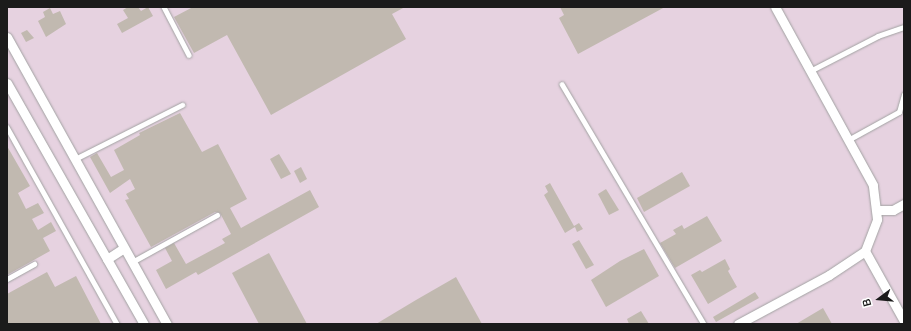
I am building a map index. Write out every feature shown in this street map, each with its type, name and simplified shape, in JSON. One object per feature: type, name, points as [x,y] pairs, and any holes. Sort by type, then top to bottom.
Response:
[{"type":"street","points":[[738,324],[828,275],[865,251],[874,228],[877,210],[873,185],[775,7]]},
{"type":"street","points":[[7,37],[74,160],[167,324]]},
{"type":"street","points":[[7,83],[144,324]]},
{"type":"street","points":[[877,210],[893,210],[904,204]]},
{"type":"street","points":[[107,259],[124,248]]},
{"type":"street","points":[[865,251],[904,321]]},
{"type":"lane","points":[[164,7],[189,55]]},
{"type":"lane","points":[[810,71],[878,36],[904,27]]},
{"type":"lane","points":[[562,84],[704,324]]},
{"type":"lane","points":[[848,140],[899,112],[904,95]]},
{"type":"lane","points":[[74,160],[182,105]]},
{"type":"lane","points":[[899,112],[904,115]]},
{"type":"lane","points":[[7,127],[117,324]]},
{"type":"lane","points":[[132,262],[217,215]]},
{"type":"lane","points":[[7,279],[34,264]]},
{"type":"shaded area","points":[[7,7],[904,7],[904,324],[7,324]]},
{"type":"building","points":[[128,7],[138,7],[141,11],[148,7],[153,16],[122,33],[117,24],[128,18],[123,10]]},
{"type":"building","points":[[193,7],[405,7],[392,14],[406,39],[271,115],[227,35],[194,53],[174,17]]},
{"type":"building","points":[[560,7],[665,7],[578,54],[559,18],[564,15]]},
{"type":"building","points":[[50,8],[53,14],[60,11],[66,24],[46,37],[38,21],[45,17],[43,12]]},
{"type":"building","points":[[27,30],[34,38],[26,42],[21,33]]},
{"type":"building","points":[[180,113],[202,152],[218,144],[247,199],[230,208],[241,228],[310,190],[319,207],[198,275],[196,272],[166,289],[156,270],[172,261],[165,248],[174,243],[186,264],[225,243],[222,239],[231,234],[220,213],[215,212],[151,247],[125,200],[129,199],[126,194],[135,189],[130,179],[110,193],[90,157],[97,153],[111,177],[124,170],[114,150],[140,135],[139,133]]},
{"type":"building","points":[[7,146],[30,186],[18,193],[26,209],[38,203],[44,213],[32,219],[38,230],[51,222],[56,231],[43,238],[50,251],[7,275]]},
{"type":"building","points":[[279,154],[291,174],[281,179],[270,159]]},
{"type":"building","points":[[301,167],[307,179],[300,183],[294,171]]},
{"type":"building","points":[[682,172],[690,186],[644,212],[637,198]]},
{"type":"building","points":[[550,183],[574,226],[579,223],[583,229],[577,232],[575,227],[565,233],[544,195],[548,192],[545,186]]},
{"type":"building","points":[[606,189],[619,210],[609,215],[598,194]]},
{"type":"building","points":[[707,216],[722,241],[675,268],[660,243],[676,234],[673,230],[682,225],[684,229]]},
{"type":"building","points":[[579,240],[594,265],[586,269],[572,244]]},
{"type":"building","points":[[644,249],[659,276],[606,307],[591,280],[620,261]]},
{"type":"building","points":[[269,253],[307,324],[259,324],[232,273]]},
{"type":"building","points":[[725,259],[730,269],[728,271],[737,287],[708,304],[691,275],[700,270],[702,272]]},
{"type":"building","points":[[47,272],[55,287],[76,276],[101,324],[7,324],[7,294]]},
{"type":"building","points":[[456,277],[482,324],[376,324],[416,300]]},
{"type":"building","points":[[755,292],[759,298],[716,322],[713,317]]},
{"type":"building","points":[[823,308],[832,324],[796,324]]},
{"type":"building","points":[[641,311],[649,324],[629,324],[627,319]]}]
